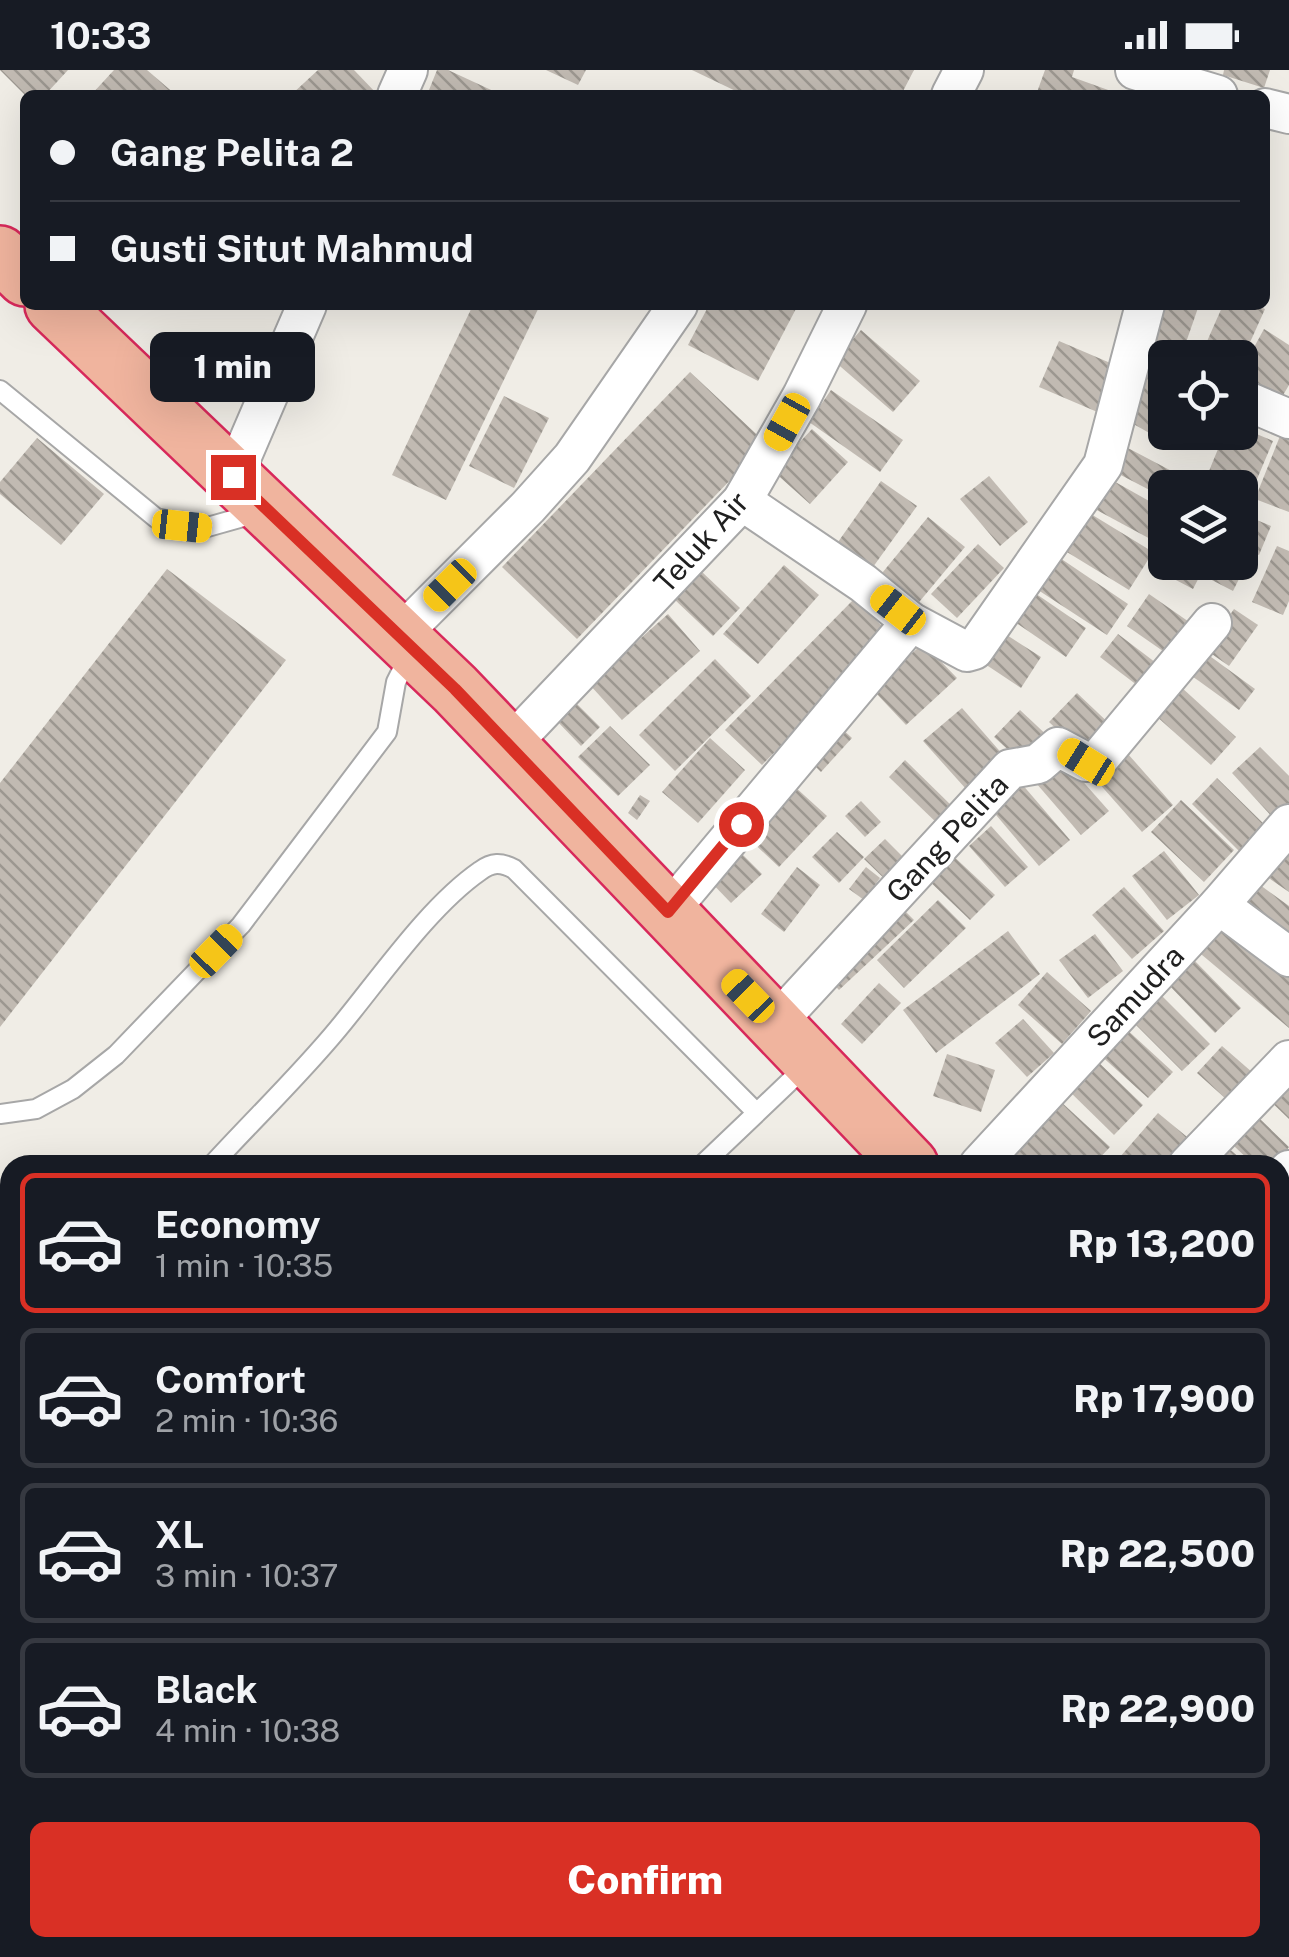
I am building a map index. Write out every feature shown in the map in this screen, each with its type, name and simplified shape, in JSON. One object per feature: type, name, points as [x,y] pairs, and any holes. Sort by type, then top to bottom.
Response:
[{"type":"highway","points":[[0,254],[20,273]]},
{"type":"highway","points":[[58,310],[509,746],[900,1155]]},
{"type":"street","points":[[1135,70],[1201,90]]},
{"type":"street","points":[[250,493],[305,310]]},
{"type":"street","points":[[406,643],[572,458],[675,310]]},
{"type":"street","name":"Teluk Air","points":[[509,746],[742,502],[845,310]]},
{"type":"street","points":[[1146,310],[1149,340]]},
{"type":"street","points":[[742,502],[863,583],[911,622],[966,652],[981,644],[1103,465],[1148,357]]},
{"type":"street","points":[[1258,406],[1289,419]]},
{"type":"street","points":[[668,912],[911,622]]},
{"type":"street","name":"Gang Pelita","points":[[793,1042],[1010,768],[1038,764],[1058,747],[1086,762],[1098,760],[1212,623]]},
{"type":"street","name":"Samudra","points":[[987,1155],[1289,824]]},
{"type":"street","points":[[1219,905],[1289,957]]},
{"type":"street","points":[[1198,1155],[1289,1060]]},
{"type":"lane","points":[[0,390],[156,518],[204,528],[250,493]]},
{"type":"lane","points":[[0,1114],[36,1108],[73,1089],[102,1067],[241,925],[387,732],[406,643]]},
{"type":"lane","points":[[221,1155],[324,1045],[428,920],[492,864],[503,863],[514,869],[756,1112]]},
{"type":"lane","points":[[712,1155],[756,1112],[793,1042]]},
{"type":"building","points":[[0,70],[68,70],[50,90],[20,90]]},
{"type":"building","points":[[114,70],[147,70],[170,90],[96,90]]},
{"type":"building","points":[[318,70],[354,70],[373,90],[296,90]]},
{"type":"building","points":[[437,70],[448,70],[491,90],[429,90]]},
{"type":"building","points":[[546,70],[586,70],[578,85]]},
{"type":"building","points":[[692,70],[914,70],[904,90],[734,90]]},
{"type":"building","points":[[1045,70],[1074,70],[1072,77],[1108,90],[1038,90]]},
{"type":"building","points":[[1224,70],[1270,70],[1264,88],[1223,75]]},
{"type":"building","points":[[471,310],[538,310],[446,500],[392,475]]},
{"type":"building","points":[[706,310],[795,310],[758,381],[688,345]]},
{"type":"building","points":[[1157,310],[1197,310],[1187,340],[1148,342]]},
{"type":"building","points":[[1221,310],[1265,310],[1251,340],[1208,340]]},
{"type":"building","points":[[1264,329],[1289,345],[1289,385],[1282,397],[1258,383],[1258,340]]},
{"type":"building","points":[[861,330],[920,381],[893,412],[834,361]]},
{"type":"building","points":[[1059,341],[1122,368],[1102,414],[1039,387]]},
{"type":"building","points":[[1148,370],[1148,432],[1121,417]]},
{"type":"building","points":[[690,372],[766,443],[577,639],[502,567]]},
{"type":"building","points":[[831,390],[903,440],[880,472],[809,422]]},
{"type":"building","points":[[504,396],[549,418],[514,488],[469,466]]},
{"type":"building","points":[[812,429],[848,462],[810,504],[773,471]]},
{"type":"building","points":[[1282,431],[1289,434],[1289,512],[1258,500]]},
{"type":"building","points":[[1258,435],[1273,441],[1258,477],[1258,470],[1209,470],[1218,450],[1258,450]]},
{"type":"building","points":[[37,438],[104,494],[61,545],[0,494],[0,482]]},
{"type":"building","points":[[1126,447],[1170,470],[1148,470],[1148,489],[1113,471]]},
{"type":"building","points":[[989,476],[1028,522],[1000,546],[960,499]]},
{"type":"building","points":[[1110,479],[1148,500],[1148,538],[1093,508]]},
{"type":"building","points":[[881,481],[917,506],[873,567],[838,542]]},
{"type":"building","points":[[1086,511],[1148,549],[1148,560],[1129,590],[1062,549]]},
{"type":"building","points":[[928,517],[965,547],[915,607],[878,578]]},
{"type":"building","points":[[1258,521],[1271,526],[1258,555]]},
{"type":"building","points":[[978,544],[1004,568],[957,618],[931,594]]},
{"type":"building","points":[[1277,546],[1289,551],[1289,601],[1283,615],[1252,602]]},
{"type":"building","points":[[1060,558],[1128,604],[1107,635],[1038,590]]},
{"type":"building","points":[[784,565],[819,595],[758,664],[723,634]]},
{"type":"building","points":[[167,569],[286,660],[0,1027],[0,783]]},
{"type":"building","points":[[701,571],[740,608],[713,636],[674,599]]},
{"type":"building","points":[[1176,580],[1198,580],[1193,589]]},
{"type":"building","points":[[1212,580],[1238,580],[1233,591]]},
{"type":"building","points":[[1029,589],[1086,628],[1066,657],[1009,618]]},
{"type":"building","points":[[1149,594],[1192,624],[1170,656],[1127,626]]},
{"type":"building","points":[[854,599],[890,634],[762,765],[725,730]]},
{"type":"building","points":[[1234,609],[1258,625],[1229,666],[1206,650]]},
{"type":"building","points":[[668,614],[700,651],[622,720],[589,684]]},
{"type":"building","points":[[996,628],[1041,657],[1021,688],[976,658]]},
{"type":"building","points":[[1118,634],[1164,669],[1146,692],[1100,657]]},
{"type":"building","points":[[923,643],[957,678],[906,725],[873,690]]},
{"type":"building","points":[[1207,654],[1255,689],[1239,710],[1192,676]]},
{"type":"building","points":[[715,659],[751,696],[675,771],[639,735]]},
{"type":"building","points":[[1181,687],[1236,737],[1211,765],[1155,715]]},
{"type":"building","points":[[1077,693],[1116,730],[1088,759],[1049,722]]},
{"type":"building","points":[[575,702],[600,727],[581,746],[556,720]]},
{"type":"building","points":[[962,708],[1004,756],[966,789],[923,741]]},
{"type":"building","points":[[1020,710],[1052,740],[1027,767],[994,737]]},
{"type":"building","points":[[610,726],[650,765],[618,796],[578,757]]},
{"type":"building","points":[[840,727],[852,738],[821,772],[809,760]]},
{"type":"building","points":[[710,738],[745,770],[698,823],[662,792]]},
{"type":"building","points":[[1260,747],[1289,776],[1289,807],[1275,820],[1232,773]]},
{"type":"building","points":[[1128,754],[1173,805],[1142,832],[1097,781]]},
{"type":"building","points":[[1063,759],[1109,811],[1081,835],[1036,783]]},
{"type":"building","points":[[905,760],[957,811],[941,827],[889,777]]},
{"type":"building","points":[[1217,778],[1268,828],[1243,855],[1192,804]]},
{"type":"building","points":[[1021,783],[1070,840],[1039,866],[991,809]]},
{"type":"building","points":[[794,786],[827,816],[779,867],[747,837]]},
{"type":"building","points":[[640,795],[650,801],[637,820],[628,813]]},
{"type":"building","points":[[1181,800],[1234,850],[1204,882],[1151,832]]},
{"type":"building","points":[[861,801],[881,822],[865,837],[845,816]]},
{"type":"building","points":[[991,826],[1028,867],[1005,887],[969,846]]},
{"type":"building","points":[[837,832],[864,857],[839,883],[812,857]]},
{"type":"building","points":[[885,839],[912,866],[892,886],[864,859]]},
{"type":"building","points":[[1289,845],[1289,892],[1260,872]]},
{"type":"building","points":[[736,848],[762,874],[731,903],[706,877]]},
{"type":"building","points":[[1164,851],[1199,895],[1167,920],[1132,876]]},
{"type":"building","points":[[949,852],[995,895],[970,920],[925,877]]},
{"type":"building","points":[[797,867],[820,885],[784,932],[761,914]]},
{"type":"building","points":[[866,867],[880,878],[864,900],[849,889]]},
{"type":"building","points":[[1256,882],[1289,906],[1289,942],[1236,909]]},
{"type":"building","points":[[1124,887],[1164,931],[1132,959],[1092,915]]},
{"type":"building","points":[[938,900],[966,928],[904,988],[877,960]]},
{"type":"building","points":[[899,905],[914,920],[839,990],[824,974]]},
{"type":"building","points":[[1223,916],[1289,971],[1289,1028],[1195,949]]},
{"type":"building","points":[[1008,931],[1040,974],[936,1053],[903,1010]]},
{"type":"building","points":[[1095,934],[1123,971],[1088,998],[1059,960]]},
{"type":"building","points":[[1192,958],[1241,1008],[1215,1033],[1166,982]]},
{"type":"building","points":[[1047,972],[1091,1011],[1062,1044],[1018,1005]]},
{"type":"building","points":[[879,983],[901,1003],[862,1044],[841,1024]]},
{"type":"building","points":[[1159,993],[1210,1044],[1182,1071],[1131,1020]]},
{"type":"building","points":[[1023,1019],[1054,1053],[1027,1077],[995,1043]]},
{"type":"building","points":[[1123,1026],[1173,1072],[1148,1098],[1098,1053]]},
{"type":"building","points":[[1222,1046],[1260,1079],[1235,1107],[1197,1073]]},
{"type":"building","points":[[947,1054],[995,1070],[981,1112],[933,1096]]},
{"type":"building","points":[[1094,1058],[1143,1105],[1114,1135],[1065,1087]]},
{"type":"building","points":[[1289,1076],[1289,1119],[1267,1098]]},
{"type":"building","points":[[1059,1100],[1110,1147],[1102,1155],[1006,1155]]},
{"type":"building","points":[[1158,1113],[1192,1141],[1180,1155],[1122,1155]]},
{"type":"building","points":[[1259,1118],[1289,1147],[1283,1155],[1243,1155],[1234,1146]]},
{"type":"building","points":[[1219,1140],[1236,1155],[1206,1155]]},
{"type":"route","points":[[233,477],[455,689],[668,912],[741,824]]}]
